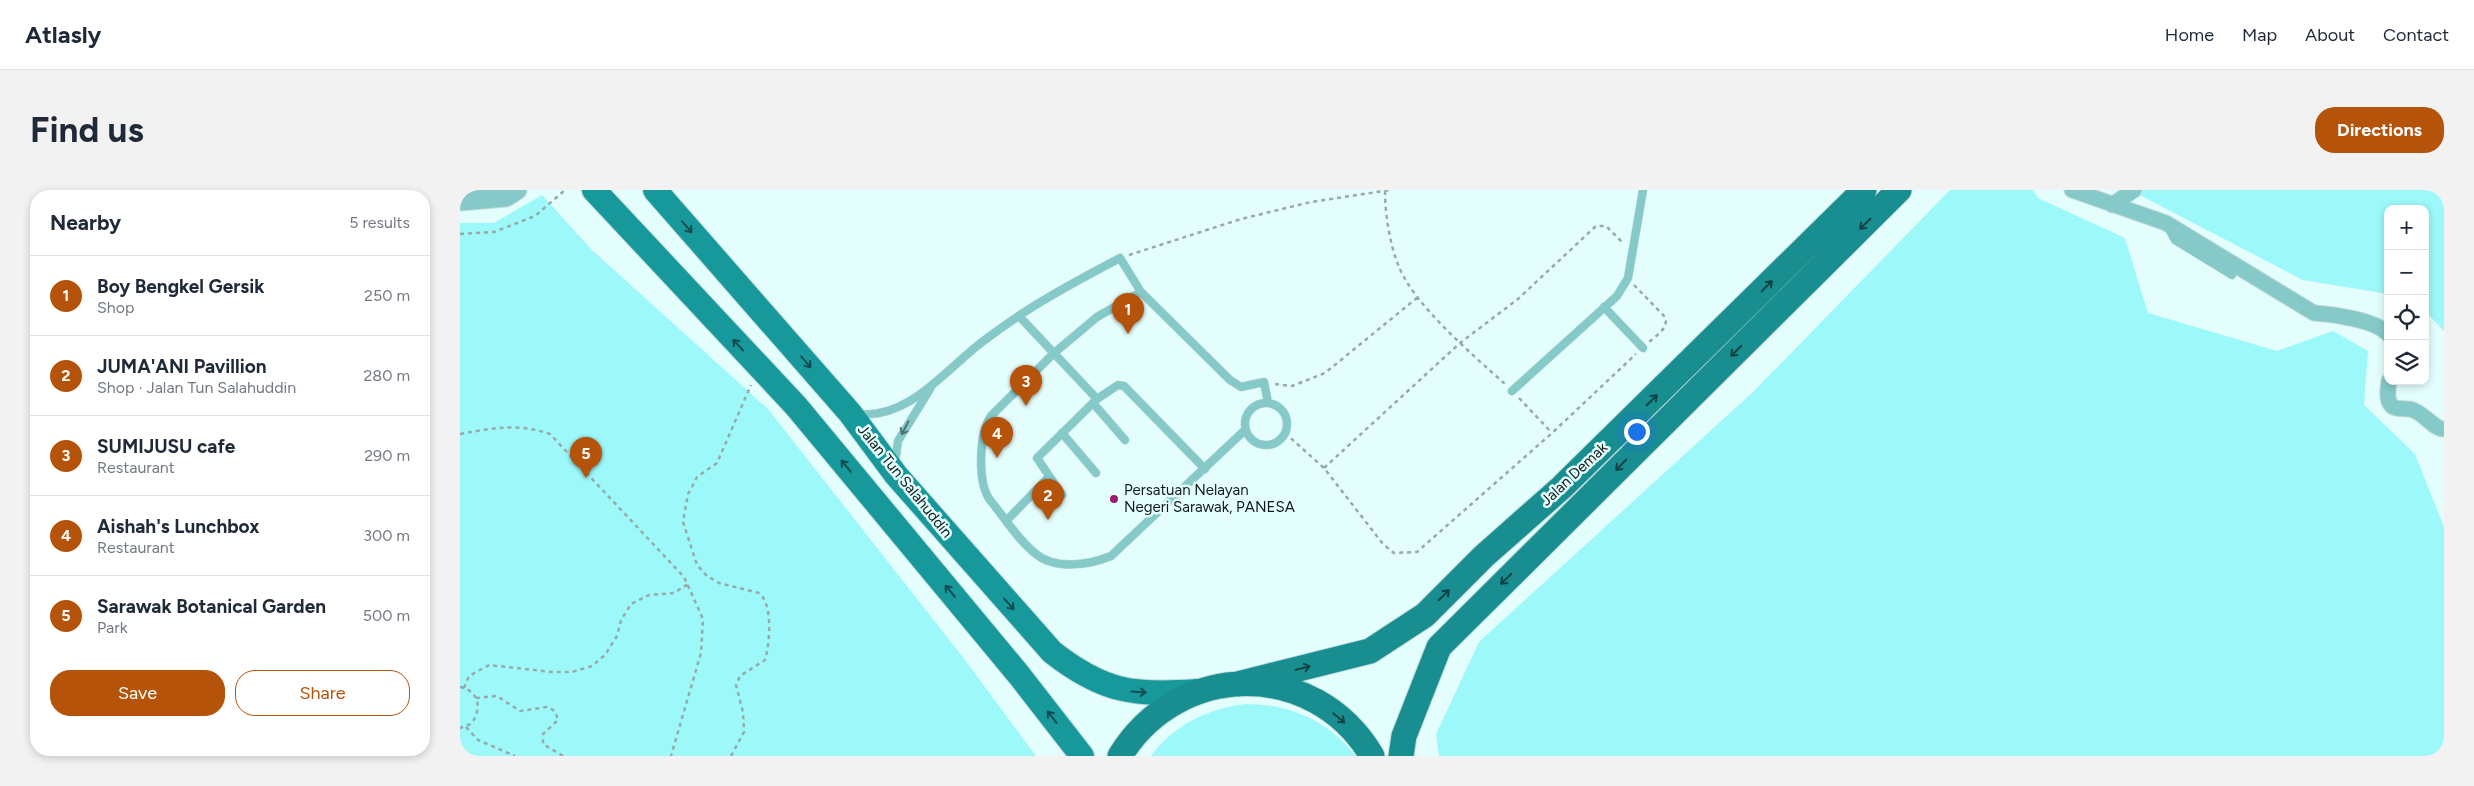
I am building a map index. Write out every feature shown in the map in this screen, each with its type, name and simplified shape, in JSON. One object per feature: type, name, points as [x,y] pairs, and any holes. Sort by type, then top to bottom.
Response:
[{"type":"highway","name":"Jalan Demak","points":[[1238,684],[1370,651],[1425,614],[1484,556],[1577,473],[1864,190]]},
{"type":"highway","name":"Jalan Demak","points":[[1401,756],[1404,736],[1439,647],[1899,190]]},
{"type":"highway","points":[[1120,756],[1131,739],[1152,718],[1177,701],[1199,691],[1238,684],[1276,687],[1312,699],[1343,720],[1372,756]]},
{"type":"main road","points":[[594,190],[796,406],[1013,667],[1082,756]]},
{"type":"main road","name":"Jalan Tun Salahuddin","points":[[655,190],[850,413],[896,475],[1052,652],[1077,672],[1100,683],[1131,692],[1162,694],[1199,691]]},
{"type":"street","points":[[460,201],[506,197],[517,190]]},
{"type":"street","points":[[2072,190],[2166,224],[2314,313],[2336,314],[2373,326],[2384,332]]},
{"type":"street","points":[[2112,205],[2134,190]]},
{"type":"street","points":[[2389,385],[2388,398],[2391,405],[2396,408],[2416,411],[2436,427],[2444,429]]},
{"type":"lane","points":[[1512,391],[1617,296],[1628,278],[1643,190]]},
{"type":"lane","points":[[2166,224],[2175,240],[2232,275]]},
{"type":"lane","points":[[850,413],[874,415],[890,411],[931,387],[972,350],[1018,316],[1062,288],[1120,258],[1141,292],[1230,380],[1241,387],[1264,382],[1268,403]]},
{"type":"lane","points":[[1141,292],[1098,317],[1053,354],[991,416],[985,425],[982,479],[984,493],[1036,555],[1056,564],[1098,561],[1111,556],[1245,430]]},
{"type":"lane","points":[[1604,307],[1643,348]]},
{"type":"lane","points":[[1018,316],[1095,401],[1125,440]]},
{"type":"lane","points":[[1062,495],[1037,458],[1095,401],[1114,386],[1124,386],[1205,469]]},
{"type":"lane","points":[[896,475],[895,461],[898,441],[931,387]]},
{"type":"lane","points":[[1268,403],[1274,405],[1284,414],[1287,420],[1285,433],[1281,439],[1268,446],[1254,442],[1245,430],[1246,417],[1255,406],[1268,403]]},
{"type":"lane","points":[[1062,433],[1096,473]]},
{"type":"lane","points":[[1007,520],[1049,477]]},
{"type":"path","points":[[460,234],[494,232],[534,216],[565,190]]},
{"type":"path","points":[[1120,258],[1241,219],[1311,202],[1390,190]]},
{"type":"path","points":[[1385,191],[1390,237],[1399,268],[1418,297],[1460,343],[1512,391],[1552,433]]},
{"type":"path","points":[[1324,468],[1460,343],[1518,299],[1596,226],[1606,226],[1631,252]]},
{"type":"path","points":[[1285,433],[1324,468],[1383,544],[1394,553],[1418,552],[1552,433],[1665,327],[1667,322],[1665,317],[1628,278]]},
{"type":"path","points":[[1264,382],[1292,386],[1325,373],[1418,297]]},
{"type":"path","points":[[731,756],[744,732],[743,712],[736,685],[740,676],[765,660],[768,608],[764,596],[759,593],[719,583],[707,576],[697,565],[683,522],[688,494],[697,477],[717,464],[759,367]]},
{"type":"path","points":[[460,434],[502,427],[530,427],[550,434],[688,584],[703,619],[704,637],[671,756]]},
{"type":"path","points":[[563,756],[543,744],[543,734],[558,720],[555,711],[547,707],[520,711],[497,696],[476,698],[462,688],[469,676],[489,665],[552,672],[572,672],[592,666],[605,655],[617,636],[621,620],[631,604],[649,595],[674,593],[688,584]]},
{"type":"path","points":[[460,728],[466,726],[477,717],[476,698]]},
{"type":"path","points":[[466,726],[478,740],[515,756]]},
{"type":"shaded area","points":[[1950,190],[2033,190],[2038,198],[2125,238],[2148,313],[2277,351],[2333,331],[2368,351],[2364,405],[2415,454],[2444,527],[2444,744],[2440,756],[1439,756],[1436,734],[1479,642],[1754,391]]},
{"type":"shaded area","points":[[2130,190],[2444,190],[2444,331],[2429,315],[2429,205],[2384,205],[2384,293],[2303,280]]},
{"type":"shaded area","points":[[542,195],[592,250],[768,409],[965,660],[1036,756],[460,756],[460,223],[494,223]]},
{"type":"shaded area","points":[[1245,704],[1277,707],[1306,716],[1333,733],[1356,756],[1151,756],[1170,736],[1192,720],[1231,706]]},
{"type":"place","name":"Boy Bengkel Gersik","points":[[1128,334]]},
{"type":"place","name":"SUMIJUSU cafe","points":[[1026,406]]},
{"type":"place","name":"Aishah's Lunchbox","points":[[997,458]]},
{"type":"place","name":"Sarawak Botanical Garden","points":[[586,478]]},
{"type":"place","name":"Persatuan Nelayan Negeri Sarawak, PANESA","points":[[1114,499]]},
{"type":"place","name":"JUMA'ANI Pavillion","points":[[1048,520]]}]
